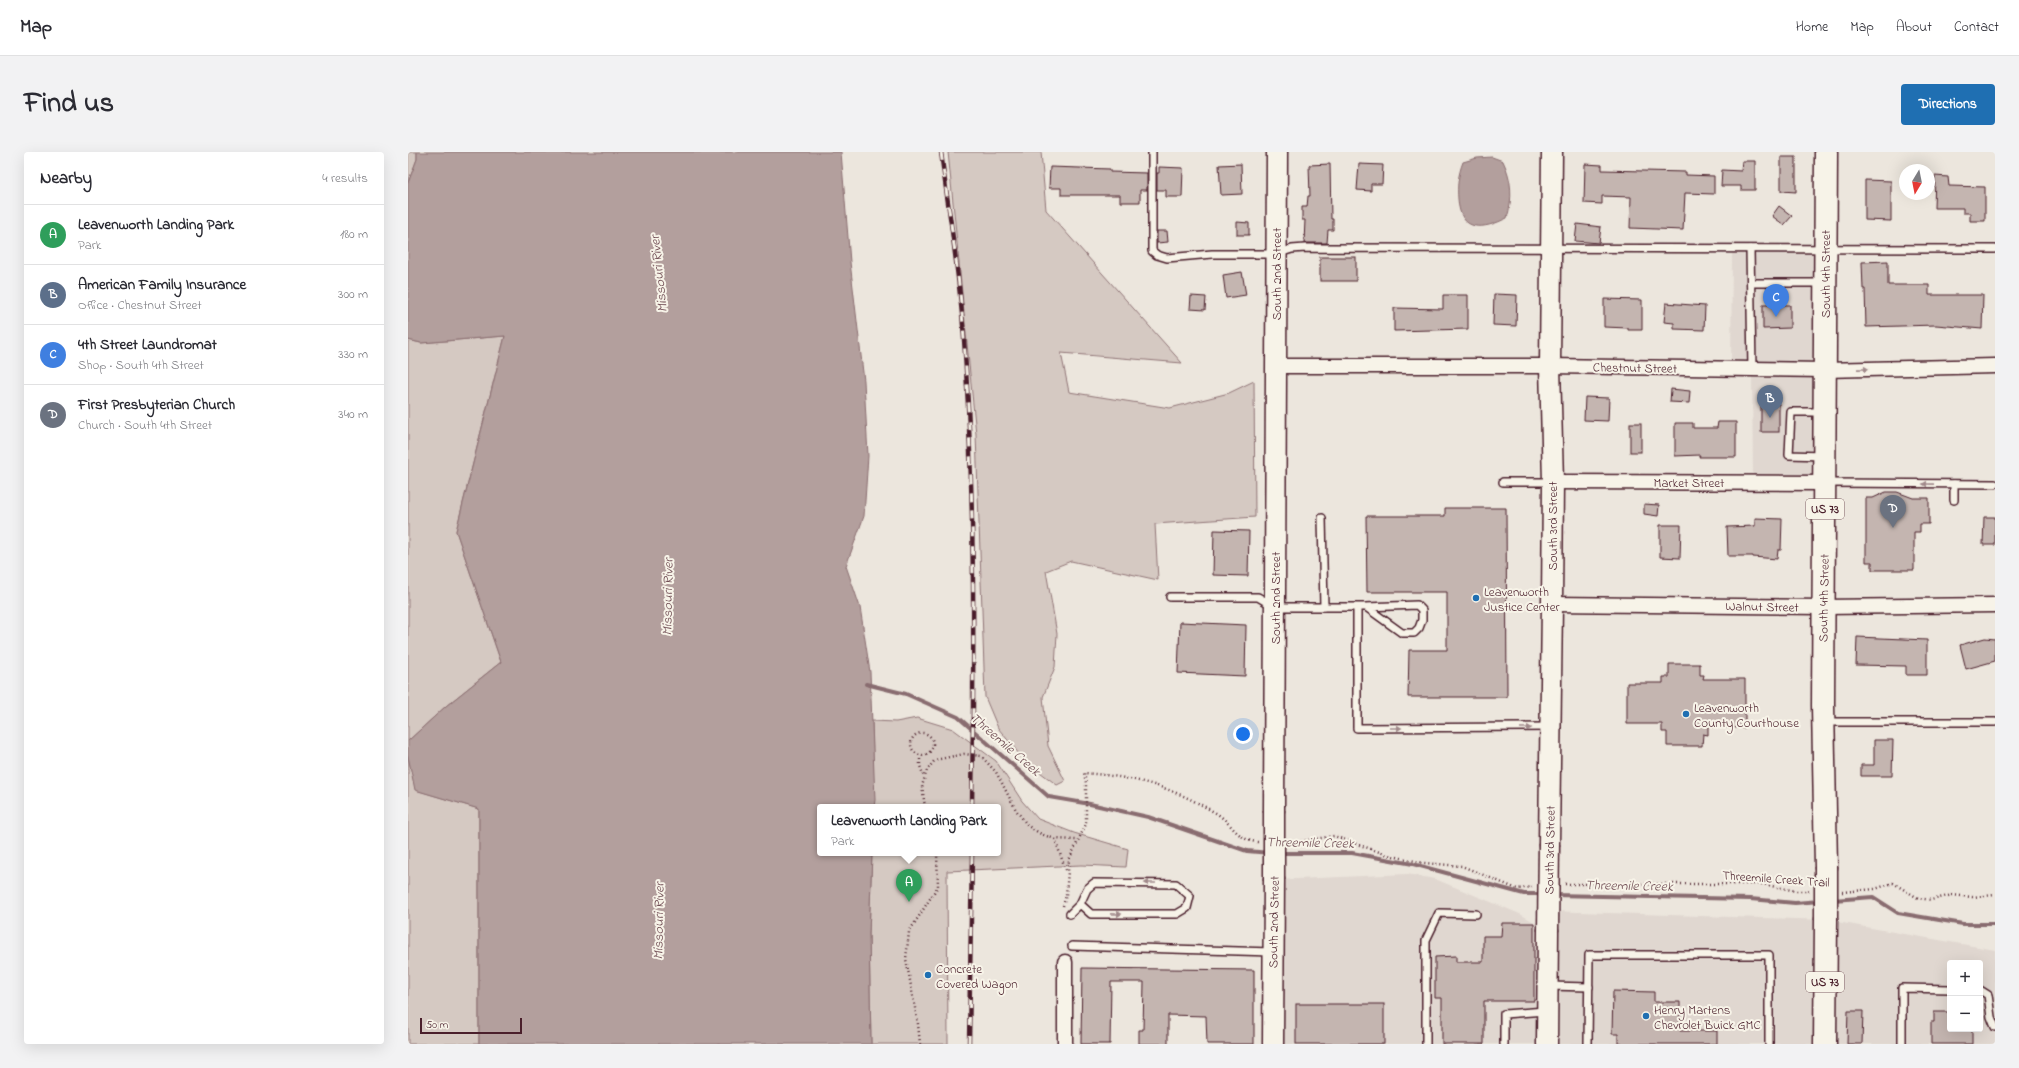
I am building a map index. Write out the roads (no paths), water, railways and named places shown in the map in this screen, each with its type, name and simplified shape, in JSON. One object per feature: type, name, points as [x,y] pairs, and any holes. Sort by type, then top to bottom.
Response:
[{"type":"highway","name":"South 4th Street","points":[[1825,1044],[1826,866],[1823,722],[1823,607],[1826,152]]},
{"type":"street","name":"South 2nd Street","points":[[1273,1044],[1277,152]]},
{"type":"street","name":"South 3rd Street","points":[[1547,1044],[1553,482],[1550,366],[1552,152]]},
{"type":"street","name":"Chestnut Street","points":[[1275,366],[1550,366],[1824,370],[1995,366]]},
{"type":"street","name":"Market Street","points":[[1553,482],[1825,483]]},
{"type":"street","name":"Walnut Street","points":[[1552,604],[1823,607],[1995,605]]},
{"type":"street","points":[[1064,962],[1065,1044]]},
{"type":"lane","points":[[1152,152],[1152,251],[1157,255],[1167,258],[1220,254],[1276,254],[1292,249],[1305,248],[1995,249]]},
{"type":"lane","points":[[1750,249],[1752,369]]},
{"type":"lane","points":[[1751,283],[1825,283]]},
{"type":"lane","points":[[1825,412],[1791,412],[1789,456],[1825,456]]},
{"type":"lane","points":[[1503,482],[1553,482]]},
{"type":"lane","points":[[1825,483],[1995,484]]},
{"type":"lane","points":[[1954,484],[1954,500]]},
{"type":"lane","points":[[1322,518],[1324,607]]},
{"type":"lane","points":[[1170,597],[1258,597],[1275,607],[1366,608],[1417,605],[1422,610],[1422,620],[1419,628],[1414,632],[1402,633],[1366,608]]},
{"type":"lane","points":[[1357,608],[1357,728],[1551,728]]},
{"type":"lane","points":[[1823,722],[1995,722]]},
{"type":"lane","points":[[1070,914],[1080,904],[1087,889],[1094,883],[1176,884],[1190,896],[1187,908],[1177,914],[1091,914],[1080,904]]},
{"type":"lane","points":[[1426,1044],[1426,940],[1439,913],[1476,914]]},
{"type":"lane","points":[[1072,946],[1273,952]]},
{"type":"lane","points":[[1588,1044],[1589,955],[1769,955],[1770,1044]]},
{"type":"lane","points":[[1548,986],[1589,987]]},
{"type":"lane","points":[[1902,1044],[1902,988],[1947,989]]},
{"type":"lane","points":[[1983,992],[1988,995],[1991,1017],[1995,1027]]},
{"type":"lane","points":[[1504,1044],[1504,1014],[1548,1011]]},
{"type":"water","name":"Missouri River","points":[[417,152],[841,152],[850,262],[864,381],[868,456],[864,516],[846,566],[860,607],[870,672],[875,800],[874,804],[817,804],[817,856],[872,856],[869,934],[871,1044],[479,1044],[479,809],[415,790],[408,756],[408,741],[446,706],[501,662],[456,531],[505,336],[421,343],[408,340],[408,183],[417,159]]},
{"type":"water","points":[[1492,157],[1503,161],[1506,168],[1511,189],[1509,211],[1507,218],[1498,222],[1490,225],[1474,226],[1463,218],[1460,210],[1458,199],[1458,180],[1460,171],[1463,162],[1477,158]]},
{"type":"waterway","name":"Threemile Creek","points":[[866,684],[906,694],[958,717],[1049,797],[1090,804],[1148,817],[1247,851],[1270,853]]},
{"type":"waterway","name":"Threemile Creek","points":[[1280,853],[1352,853],[1413,864],[1524,894],[1543,894]]},
{"type":"waterway","name":"Threemile Creek","points":[[1553,895],[1750,899],[1795,903],[1820,901]]},
{"type":"waterway","name":"Threemile Creek","points":[[1833,900],[1873,897],[1898,913],[1963,924],[1995,924]]},
{"type":"railway","points":[[941,152],[960,292],[968,397],[973,573],[972,804]]},
{"type":"railway","points":[[969,1044],[972,856]]},
{"type":"place","name":"4th Street Laundromat","points":[[1776,317]]},
{"type":"place","name":"American Family Insurance","points":[[1770,418]]},
{"type":"place","name":"First Presbyterian Church","points":[[1893,528]]},
{"type":"place","name":"Leavenworth Justice Center","points":[[1476,598]]},
{"type":"place","name":"Leavenworth County Courthouse","points":[[1686,714]]},
{"type":"place","name":"Leavenworth Landing Park","points":[[909,902]]},
{"type":"place","name":"Concrete Covered Wagon","points":[[928,975]]},
{"type":"place","name":"Henry Martens Chevrolet Buick GMC","points":[[1646,1016]]}]
